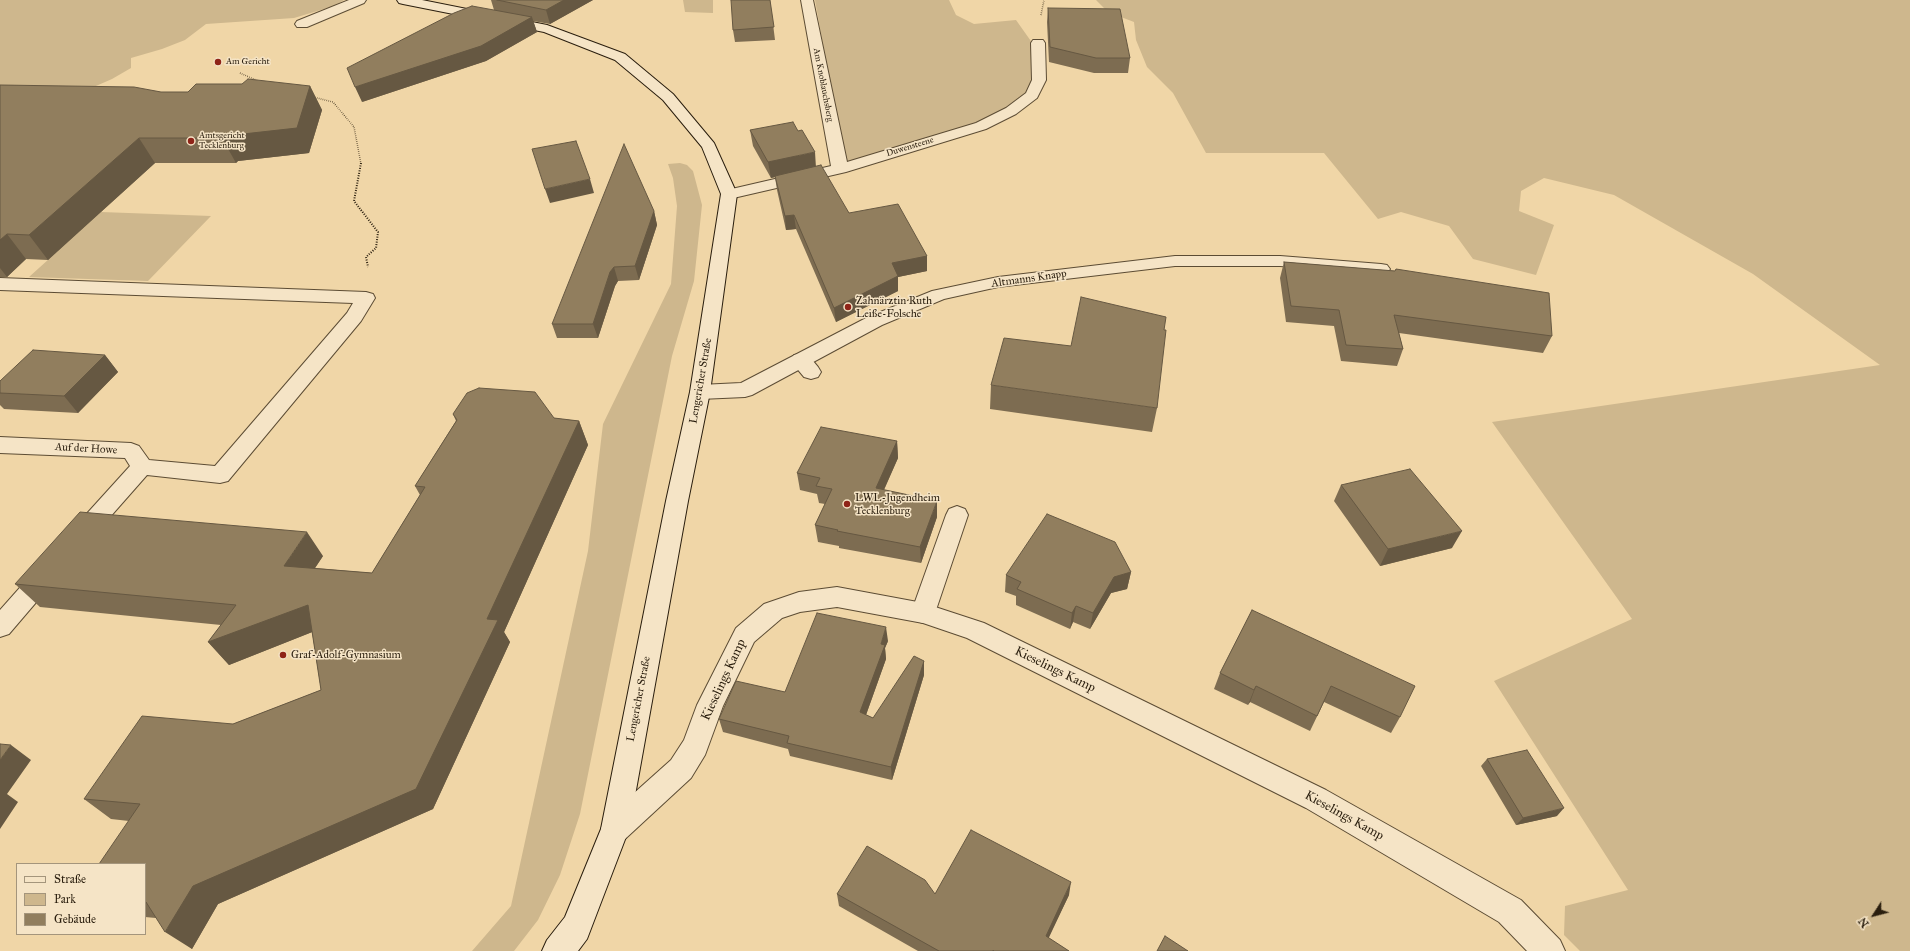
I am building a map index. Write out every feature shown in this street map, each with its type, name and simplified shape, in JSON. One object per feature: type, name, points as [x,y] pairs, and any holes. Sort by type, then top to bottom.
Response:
[{"type":"street","points":[[302,24],[360,0]]},
{"type":"street","points":[[403,0],[547,29],[620,57],[668,97],[709,146],[729,194]]},
{"type":"street","name":"Am Knoblauchsberg","points":[[807,0],[840,169]]},
{"type":"street","name":"Duwensteene","points":[[729,194],[840,169],[981,126],[1011,111],[1032,95],[1039,80],[1038,43]]},
{"type":"street","name":"Lengericher Straße","points":[[558,951],[576,928],[616,829],[670,540],[700,392],[714,307],[729,194]]},
{"type":"street","name":"Altmanns Knapp","points":[[700,392],[745,390],[806,366],[875,321],[939,295],[998,282],[1175,261],[1280,262],[1381,269]]},
{"type":"street","points":[[0,284],[366,298],[354,317],[220,475],[142,467],[0,627]]},
{"type":"street","name":"Auf der Howe","points":[[0,445],[131,451],[142,467]]},
{"type":"street","points":[[923,613],[957,515]]},
{"type":"street","name":"Kieselings Kamp","points":[[616,829],[681,769],[695,746],[710,705],[745,635],[773,611],[799,602],[837,597],[923,613],[975,630],[1316,800],[1510,911],[1549,951]]},
{"type":"path","points":[[240,73],[262,83]]},
{"type":"path","points":[[312,97],[333,102],[354,127],[361,165],[354,201],[378,232],[376,248]]},
{"type":"green space","points":[[0,0],[344,0],[334,6],[294,18],[206,24],[185,40],[162,49],[131,58],[131,68],[112,79],[89,89],[0,91]]},
{"type":"green space","points":[[683,0],[713,0],[713,13],[685,12]]},
{"type":"green space","points":[[815,0],[949,0],[956,15],[974,24],[1016,20],[1033,44],[1034,81],[1028,94],[1018,103],[965,129],[844,164]]},
{"type":"green space","points":[[1096,0],[1910,0],[1910,951],[1580,951],[1564,935],[1565,906],[1628,890],[1494,681],[1632,619],[1492,422],[1880,365],[1753,274],[1614,195],[1544,178],[1521,191],[1519,211],[1554,225],[1536,275],[1473,259],[1449,226],[1401,212],[1378,219],[1324,153],[1206,153],[1173,93],[1147,67],[1136,40],[1134,22],[1108,12]]},
{"type":"green space","points":[[680,163],[687,165],[693,171],[702,205],[694,281],[672,356],[580,814],[560,875],[538,920],[514,951],[472,951],[511,906],[588,551],[603,424],[671,284],[677,206],[673,178],[668,164]]},
{"type":"green space","points":[[101,212],[211,216],[148,281],[29,277]]},
{"type":"building","points":[[497,0],[564,0],[546,10]]},
{"type":"building","points":[[731,0],[770,0],[774,27],[733,30]]},
{"type":"building","points":[[472,6],[532,17],[481,46],[355,87],[347,68],[454,13]]},
{"type":"building","points":[[1048,8],[1120,9],[1130,58],[1096,58],[1050,47]]},
{"type":"building","points":[[248,79],[310,86],[297,128],[225,136],[222,138],[139,138],[29,235],[7,234],[0,240],[0,85],[134,87],[161,92],[188,92],[196,84],[242,84]]},
{"type":"building","points":[[793,122],[798,131],[802,130],[815,152],[768,162],[750,130]]},
{"type":"building","points":[[576,141],[590,179],[545,189],[532,149]]},
{"type":"building","points":[[624,144],[654,211],[635,266],[614,267],[610,272],[593,324],[552,324]]},
{"type":"building","points":[[821,165],[849,213],[898,204],[927,256],[892,263],[898,276],[834,308],[794,215],[785,216],[775,176]]},
{"type":"building","points":[[1284,262],[1395,271],[1396,269],[1549,293],[1552,336],[1394,315],[1403,349],[1346,345],[1339,310],[1291,306]]},
{"type":"building","points":[[1081,297],[1166,317],[1164,330],[1166,330],[1157,408],[991,385],[1004,338],[1071,346]]},
{"type":"building","points":[[33,350],[105,355],[64,396],[0,393],[0,381]]},
{"type":"building","points":[[479,388],[535,392],[554,418],[579,421],[487,619],[498,620],[416,789],[193,886],[165,932],[146,902],[146,863],[100,863],[140,804],[84,799],[142,716],[233,724],[321,690],[308,605],[208,642],[236,605],[15,584],[80,512],[307,532],[284,566],[372,573],[425,487],[415,486],[457,420],[453,414],[467,393]]},
{"type":"building","name":"LWL-Jugendheim Tecklenburg","points":[[821,427],[897,441],[876,488],[937,501],[920,547],[837,531],[838,530],[815,525],[832,489],[816,486],[820,478],[797,473]]},
{"type":"building","points":[[1410,469],[1462,531],[1388,549],[1341,485]]},
{"type":"building","points":[[1047,514],[1115,542],[1131,572],[1114,577],[1093,613],[1076,606],[1072,613],[1017,589],[1021,582],[1006,575]]},
{"type":"building","points":[[1252,610],[1415,686],[1400,717],[1331,686],[1317,716],[1256,686],[1254,690],[1220,673]]},
{"type":"building","points":[[817,613],[886,627],[881,644],[885,645],[860,712],[873,718],[914,656],[924,661],[891,767],[787,743],[789,736],[719,719],[736,681],[785,692]]},
{"type":"building","points":[[0,744],[11,745],[0,760]]},
{"type":"building","points":[[1527,750],[1564,808],[1523,818],[1487,759]]},
{"type":"building","points":[[971,830],[1071,882],[1046,936],[1069,951],[939,951],[837,894],[867,846],[925,880],[935,894]]},
{"type":"building","points":[[1165,936],[1188,951],[1157,951]]},
{"type":"place","name":"Am Gericht","points":[[218,62]]},
{"type":"place","name":"Amtsgericht Tecklenburg","points":[[191,141]]},
{"type":"place","name":"Zahnärztin Ruth Leiße-Folsche","points":[[848,307]]},
{"type":"place","name":"LWL-Jugendheim Tecklenburg","points":[[847,504]]},
{"type":"place","name":"Graf-Adolf-Gymnasium","points":[[283,655]]}]
